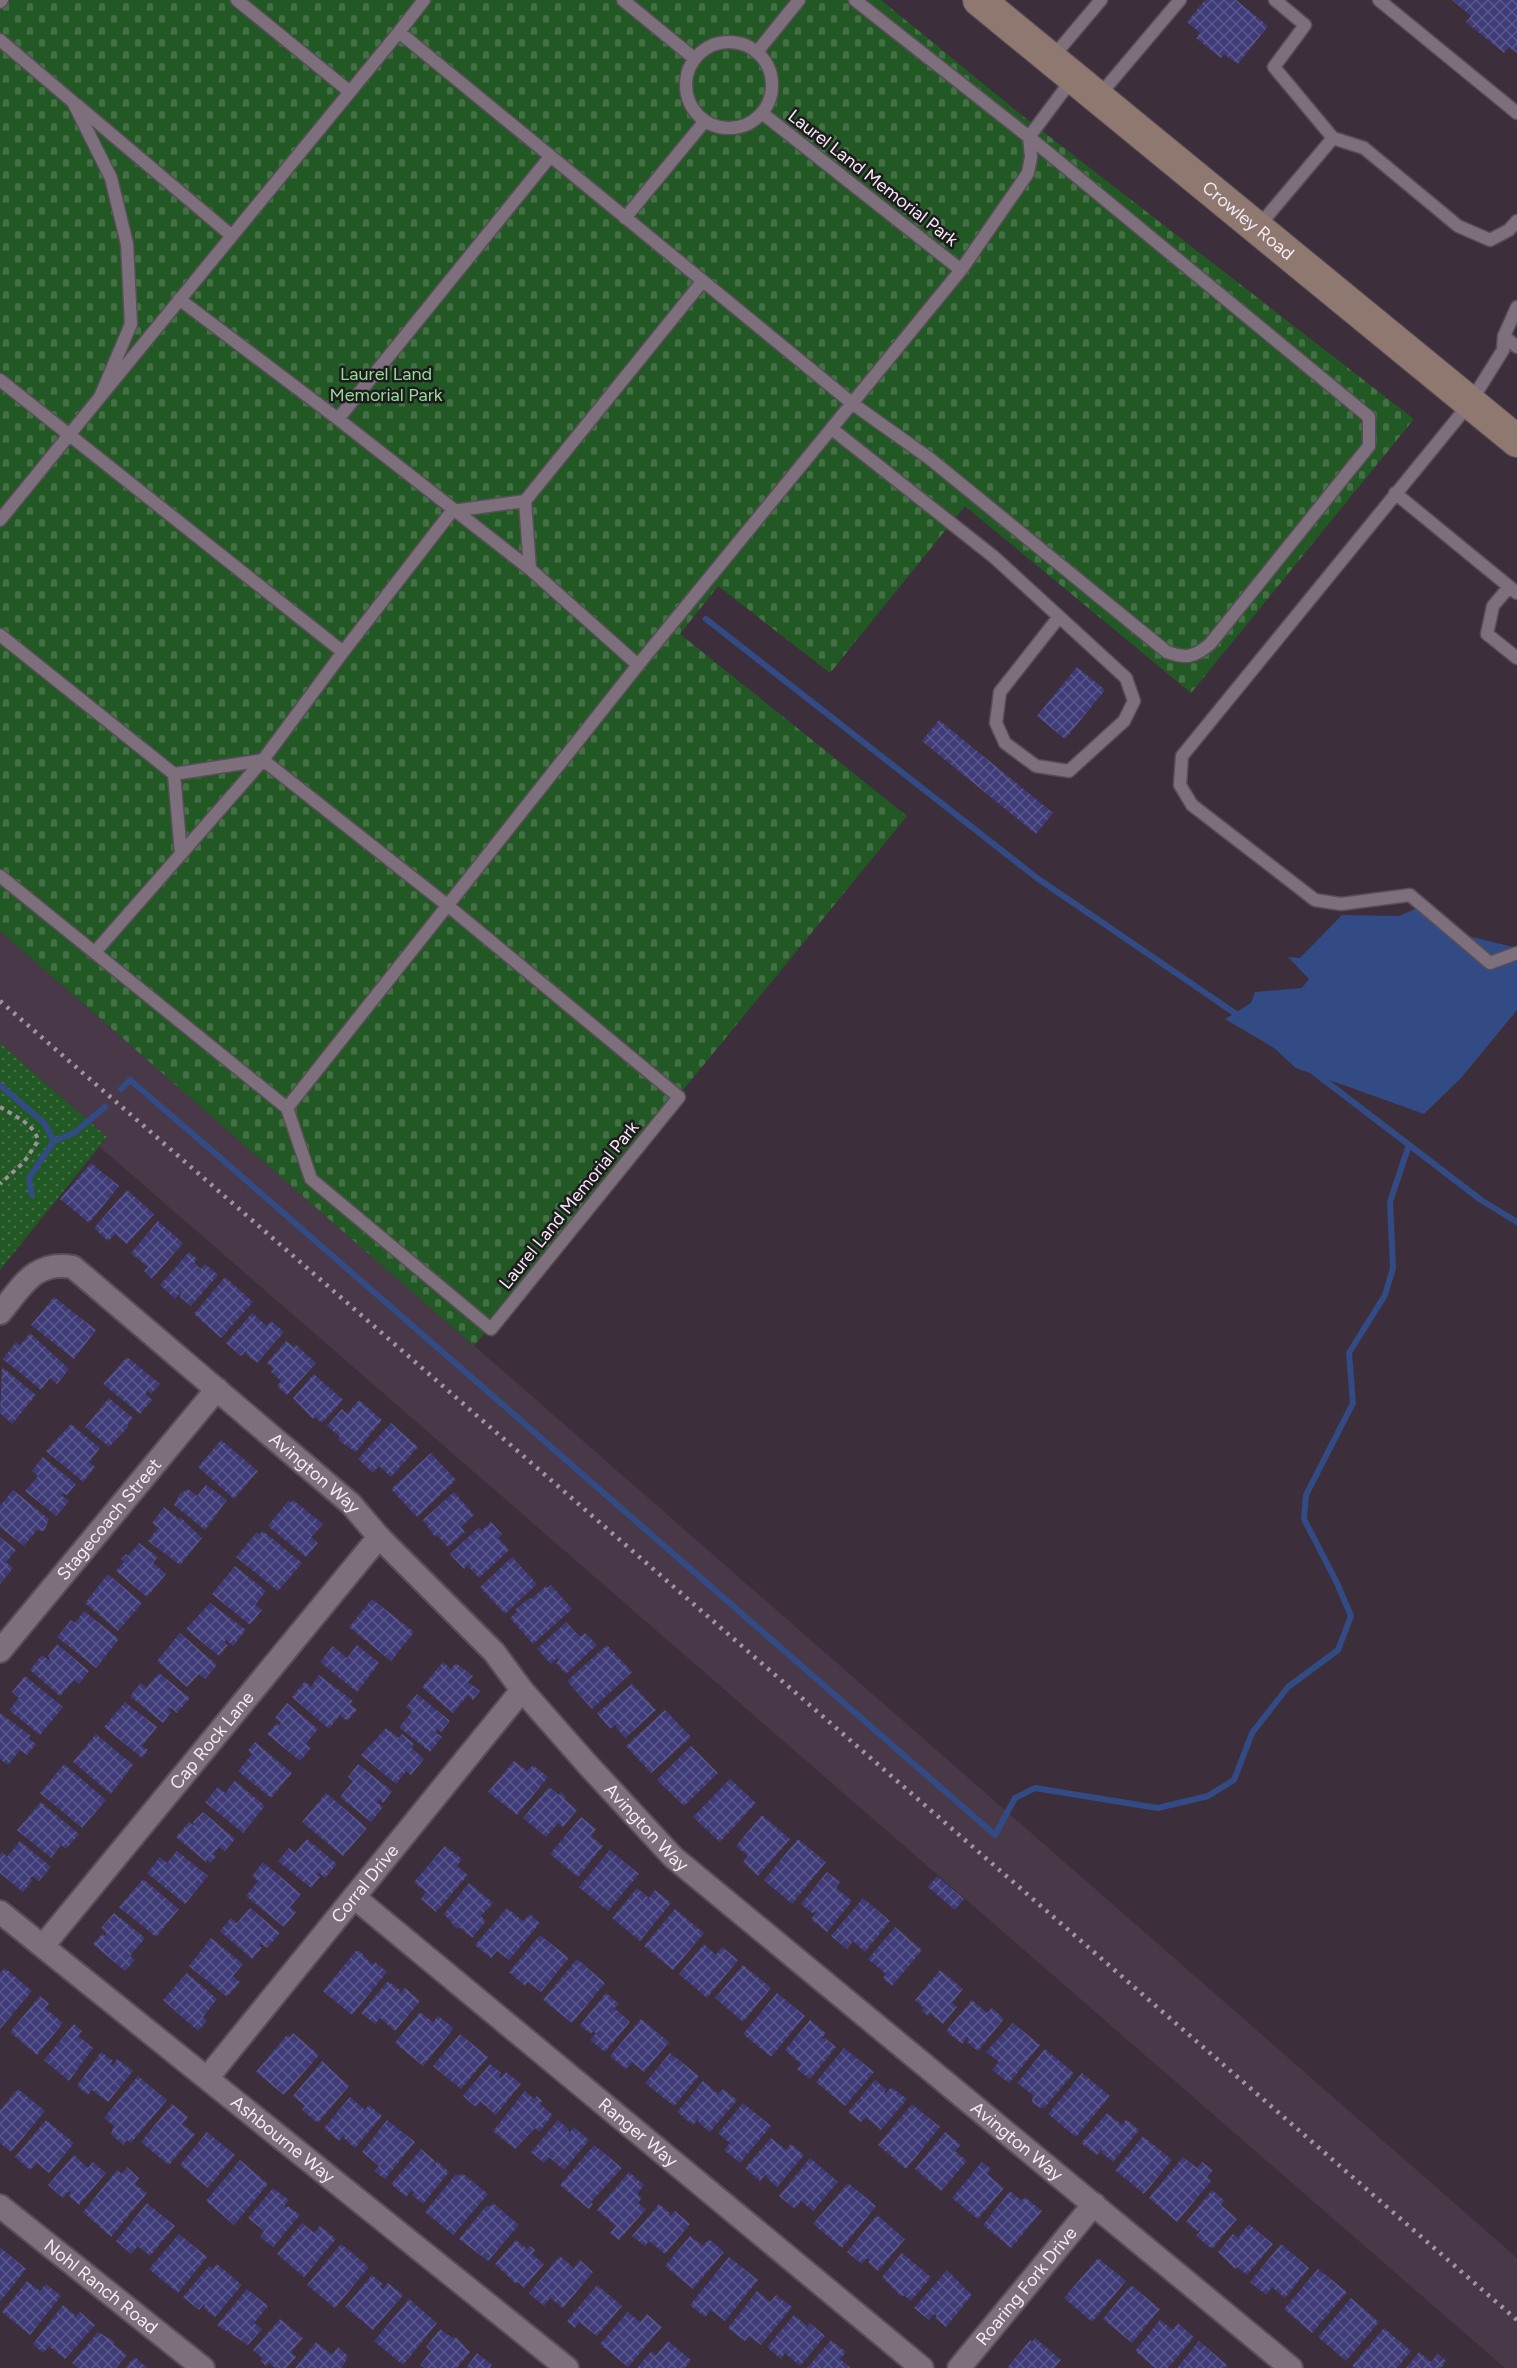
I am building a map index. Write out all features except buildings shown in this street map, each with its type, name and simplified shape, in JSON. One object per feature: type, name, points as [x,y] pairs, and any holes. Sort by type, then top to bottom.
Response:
[{"type":"main road","name":"Crowley Road","points":[[979,0],[1517,441]]},
{"type":"street","name":"Avington Way","points":[[0,1313],[34,1272],[58,1264],[73,1267],[351,1504],[494,1652],[522,1690],[673,1857],[1291,2368]]},
{"type":"street","name":"Stagecoach Street","points":[[0,1651],[218,1389]]},
{"type":"street","name":"Cap Rock Lane","points":[[43,1946],[380,1536]]},
{"type":"street","name":"Corral Drive","points":[[208,2077],[522,1690]]},
{"type":"street","name":"Ranger Way","points":[[354,1897],[922,2368]]},
{"type":"street","name":"Ashbourne Way","points":[[0,1912],[567,2368]]},
{"type":"street","name":"Roaring Fork Drive","points":[[959,2368],[1094,2204]]},
{"type":"street","name":"Nohl Ranch Road","points":[[0,2206],[203,2368]]},
{"type":"lane","points":[[237,0],[350,92]]},
{"type":"lane","points":[[0,520],[424,0]]},
{"type":"lane","points":[[624,0],[695,59]]},
{"type":"lane","points":[[625,218],[705,121],[688,99],[686,85],[688,71],[695,59],[711,47],[732,42],[745,45],[757,52],[799,0]]},
{"type":"lane","points":[[399,32],[549,158],[853,404],[928,458],[1167,652],[1180,657],[1196,656],[1210,644],[1369,446],[1369,417],[1029,137],[855,0]]},
{"type":"lane","points":[[1029,137],[1062,68],[1101,0]]},
{"type":"lane","points":[[1098,98],[1180,0]]},
{"type":"lane","points":[[1275,0],[1305,25],[1274,67],[1333,138],[1364,148],[1458,226],[1490,240],[1509,230],[1517,220]]},
{"type":"lane","points":[[1378,0],[1517,113]]},
{"type":"lane","points":[[0,40],[232,236]]},
{"type":"lane","name":"Laurel Land Memorial Park","points":[[705,121],[716,127],[741,127],[762,113],[772,89],[771,75],[757,52]]},
{"type":"lane","points":[[74,102],[111,178],[127,244],[130,324],[100,397]]},
{"type":"lane","name":"Laurel Land Memorial Park","points":[[762,113],[961,270]]},
{"type":"lane","name":"Laurel Land Memorial Park","points":[[263,760],[447,905],[679,1097],[491,1329],[311,1179],[287,1108],[447,905],[638,665],[961,270],[1028,172],[1031,157],[1029,137]]},
{"type":"lane","points":[[1257,228],[1333,138]]},
{"type":"lane","points":[[338,418],[549,158]]},
{"type":"lane","points":[[530,569],[525,501],[702,282]]},
{"type":"lane","points":[[179,299],[338,418],[452,511],[530,569],[638,665]]},
{"type":"lane","points":[[1517,307],[1504,336],[1503,350],[1470,403],[1182,756],[1180,785],[1192,805],[1315,900],[1341,903],[1410,895],[1490,963],[1517,952]]},
{"type":"lane","points":[[1504,336],[1517,347]]},
{"type":"lane","points":[[0,380],[343,652]]},
{"type":"lane","points":[[832,429],[994,557],[1126,678],[1134,701],[1124,721],[1069,771],[1036,766],[1005,742],[996,723],[1000,692],[1059,617]]},
{"type":"lane","points":[[1395,493],[1513,590],[1493,606],[1487,634],[1517,658]]},
{"type":"lane","points":[[95,952],[263,760],[452,511],[525,501]]},
{"type":"lane","points":[[0,635],[174,774],[181,854]]},
{"type":"lane","points":[[174,774],[263,760]]},
{"type":"lane","points":[[0,876],[287,1108]]},
{"type":"path","points":[[0,1107],[28,1125],[37,1134],[38,1142],[24,1162],[0,1184]]},
{"type":"shaded area","points":[[0,931],[1517,2258],[1517,2368],[1505,2368],[100,1147],[107,1137],[0,1043]]},
{"type":"green space","name":"Laurel Land Memorial Park","points":[[0,0],[881,0],[1019,113],[1414,419],[1191,693],[965,506],[830,673],[718,586],[680,634],[907,816],[474,1346],[0,931]]},
{"type":"green space","points":[[0,1043],[107,1137],[0,1270]]},
{"type":"water","points":[[1415,909],[1452,932],[1517,948],[1517,1010],[1461,1078],[1424,1114],[1296,1068],[1274,1048],[1225,1019],[1251,1003],[1255,992],[1302,988],[1309,979],[1288,957],[1300,958],[1342,915],[1399,916]]},
{"type":"waterway","points":[[706,619],[1037,878],[1239,1016]]},
{"type":"waterway","points":[[1315,1073],[1481,1200],[1517,1222]]},
{"type":"waterway","points":[[121,1089],[130,1080],[995,1835],[1015,1798],[1035,1788],[1158,1808],[1208,1796],[1234,1780],[1252,1733],[1288,1687],[1338,1650],[1351,1616],[1304,1519],[1306,1495],[1353,1403],[1349,1353],[1385,1295],[1393,1268],[1390,1202],[1409,1145]]},
{"type":"waterway","points":[[0,1085],[44,1123],[54,1141]]},
{"type":"waterway","points":[[32,1195],[29,1178],[54,1141],[74,1133],[105,1107]]},
{"type":"railway","points":[[0,1001],[1517,2320]]}]
